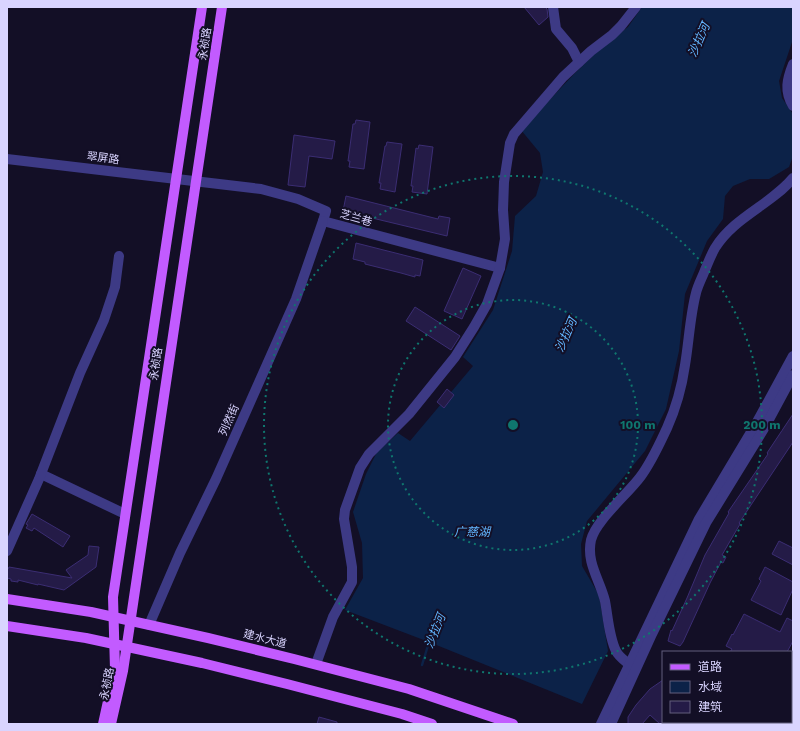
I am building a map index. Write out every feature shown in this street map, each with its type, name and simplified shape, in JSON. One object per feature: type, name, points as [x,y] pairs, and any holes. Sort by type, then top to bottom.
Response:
[{"type":"main road","name":"永祯路","points":[[103,724],[115,669],[113,597],[202,7]]},
{"type":"main road","name":"永祯路","points":[[111,724],[126,647],[222,7]]},
{"type":"main road","name":"建水大道","points":[[7,600],[113,617],[316,664],[409,689],[513,724]]},
{"type":"main road","points":[[7,626],[86,638],[114,644],[287,684],[402,714],[432,724]]},
{"type":"street","points":[[553,7],[556,29],[572,48],[579,62]]},
{"type":"street","points":[[316,664],[331,622],[352,582],[352,567],[344,519],[345,510],[360,468],[369,454],[409,414],[455,357],[487,304],[500,268],[505,239],[503,210],[504,182],[510,143],[514,134],[563,78],[591,51],[615,32],[636,7]]},
{"type":"street","points":[[793,64],[786,86],[788,98],[793,106]]},
{"type":"street","name":"翠屏路","points":[[7,160],[196,181]]},
{"type":"street","points":[[629,664],[621,658],[614,646],[604,599],[591,564],[591,539],[604,517],[632,486],[652,460],[668,426],[683,379],[696,292],[715,248],[724,236],[740,221],[783,188],[793,178]]},
{"type":"street","name":"芝兰巷","points":[[196,181],[262,189],[298,199],[326,211],[323,221],[500,268]]},
{"type":"street","name":"列然街","points":[[149,625],[180,553],[216,479],[290,312],[323,221]]},
{"type":"street","points":[[7,551],[41,474],[80,373],[104,320],[115,287],[119,256]]},
{"type":"street","points":[[601,724],[699,519],[758,422],[793,356]]},
{"type":"street","points":[[611,724],[652,634],[706,523],[765,427],[793,375]]},
{"type":"street","points":[[41,474],[125,514]]},
{"type":"water","name":"广慈湖","points":[[642,7],[793,7],[793,39],[779,81],[782,98],[793,114],[793,156],[789,167],[769,179],[750,179],[733,186],[725,196],[723,219],[707,241],[685,294],[679,351],[666,409],[645,451],[587,521],[581,544],[582,566],[599,595],[608,651],[582,704],[429,642],[345,610],[363,578],[362,543],[353,512],[366,474],[377,452],[398,433],[410,441],[473,366],[463,357],[493,310],[512,251],[515,216],[536,196],[543,172],[540,153],[521,130],[603,46],[628,27]]},
{"type":"building","points":[[524,7],[545,7],[547,9],[548,17],[539,25]]},
{"type":"building","points":[[356,120],[370,122],[364,169],[349,167],[350,161],[348,161],[353,124],[355,124]]},
{"type":"building","points":[[294,135],[335,141],[332,159],[309,156],[305,187],[288,185]]},
{"type":"building","points":[[387,142],[402,144],[395,192],[380,189],[381,183],[379,183]]},
{"type":"building","points":[[419,145],[433,147],[427,194],[412,192],[413,186],[411,186],[416,148],[418,149]]},
{"type":"building","points":[[346,196],[438,219],[439,216],[450,218],[447,236],[343,211]]},
{"type":"building","points":[[356,243],[423,260],[420,276],[415,275],[415,277],[365,264],[365,262],[353,259]]},
{"type":"building","points":[[463,268],[481,276],[462,319],[444,311]]},
{"type":"building","points":[[415,307],[460,336],[451,350],[406,321]]},
{"type":"building","points":[[447,389],[454,395],[444,408],[437,402]]},
{"type":"building","points":[[793,414],[793,442],[739,523],[740,524],[722,555],[726,557],[723,563],[721,562],[710,583],[683,642],[680,646],[668,641],[671,630],[672,631],[705,555],[729,513],[728,512],[768,454],[767,453]]},
{"type":"building","points":[[32,514],[70,536],[63,547],[34,528],[32,531],[26,528],[28,525],[26,524]]},
{"type":"building","points":[[779,541],[793,548],[793,565],[772,554]]},
{"type":"building","points":[[89,546],[99,547],[96,567],[64,590],[18,580],[18,582],[11,581],[11,579],[7,578],[7,568],[8,569],[9,567],[72,578],[66,570],[88,555]]},
{"type":"building","points":[[765,567],[793,582],[793,589],[781,615],[751,600],[761,581],[759,579]]},
{"type":"building","points":[[744,614],[780,632],[787,618],[793,621],[793,641],[788,651],[731,651],[732,649],[726,646],[732,634],[733,635]]},
{"type":"building","points":[[662,681],[663,724],[660,724],[650,715],[642,724],[628,724],[628,717],[650,689]]},
{"type":"building","points":[[319,717],[337,722],[337,724],[317,724]]},
{"type":"waterway","name":"沙拉河","points":[[422,665],[430,639]]}]
